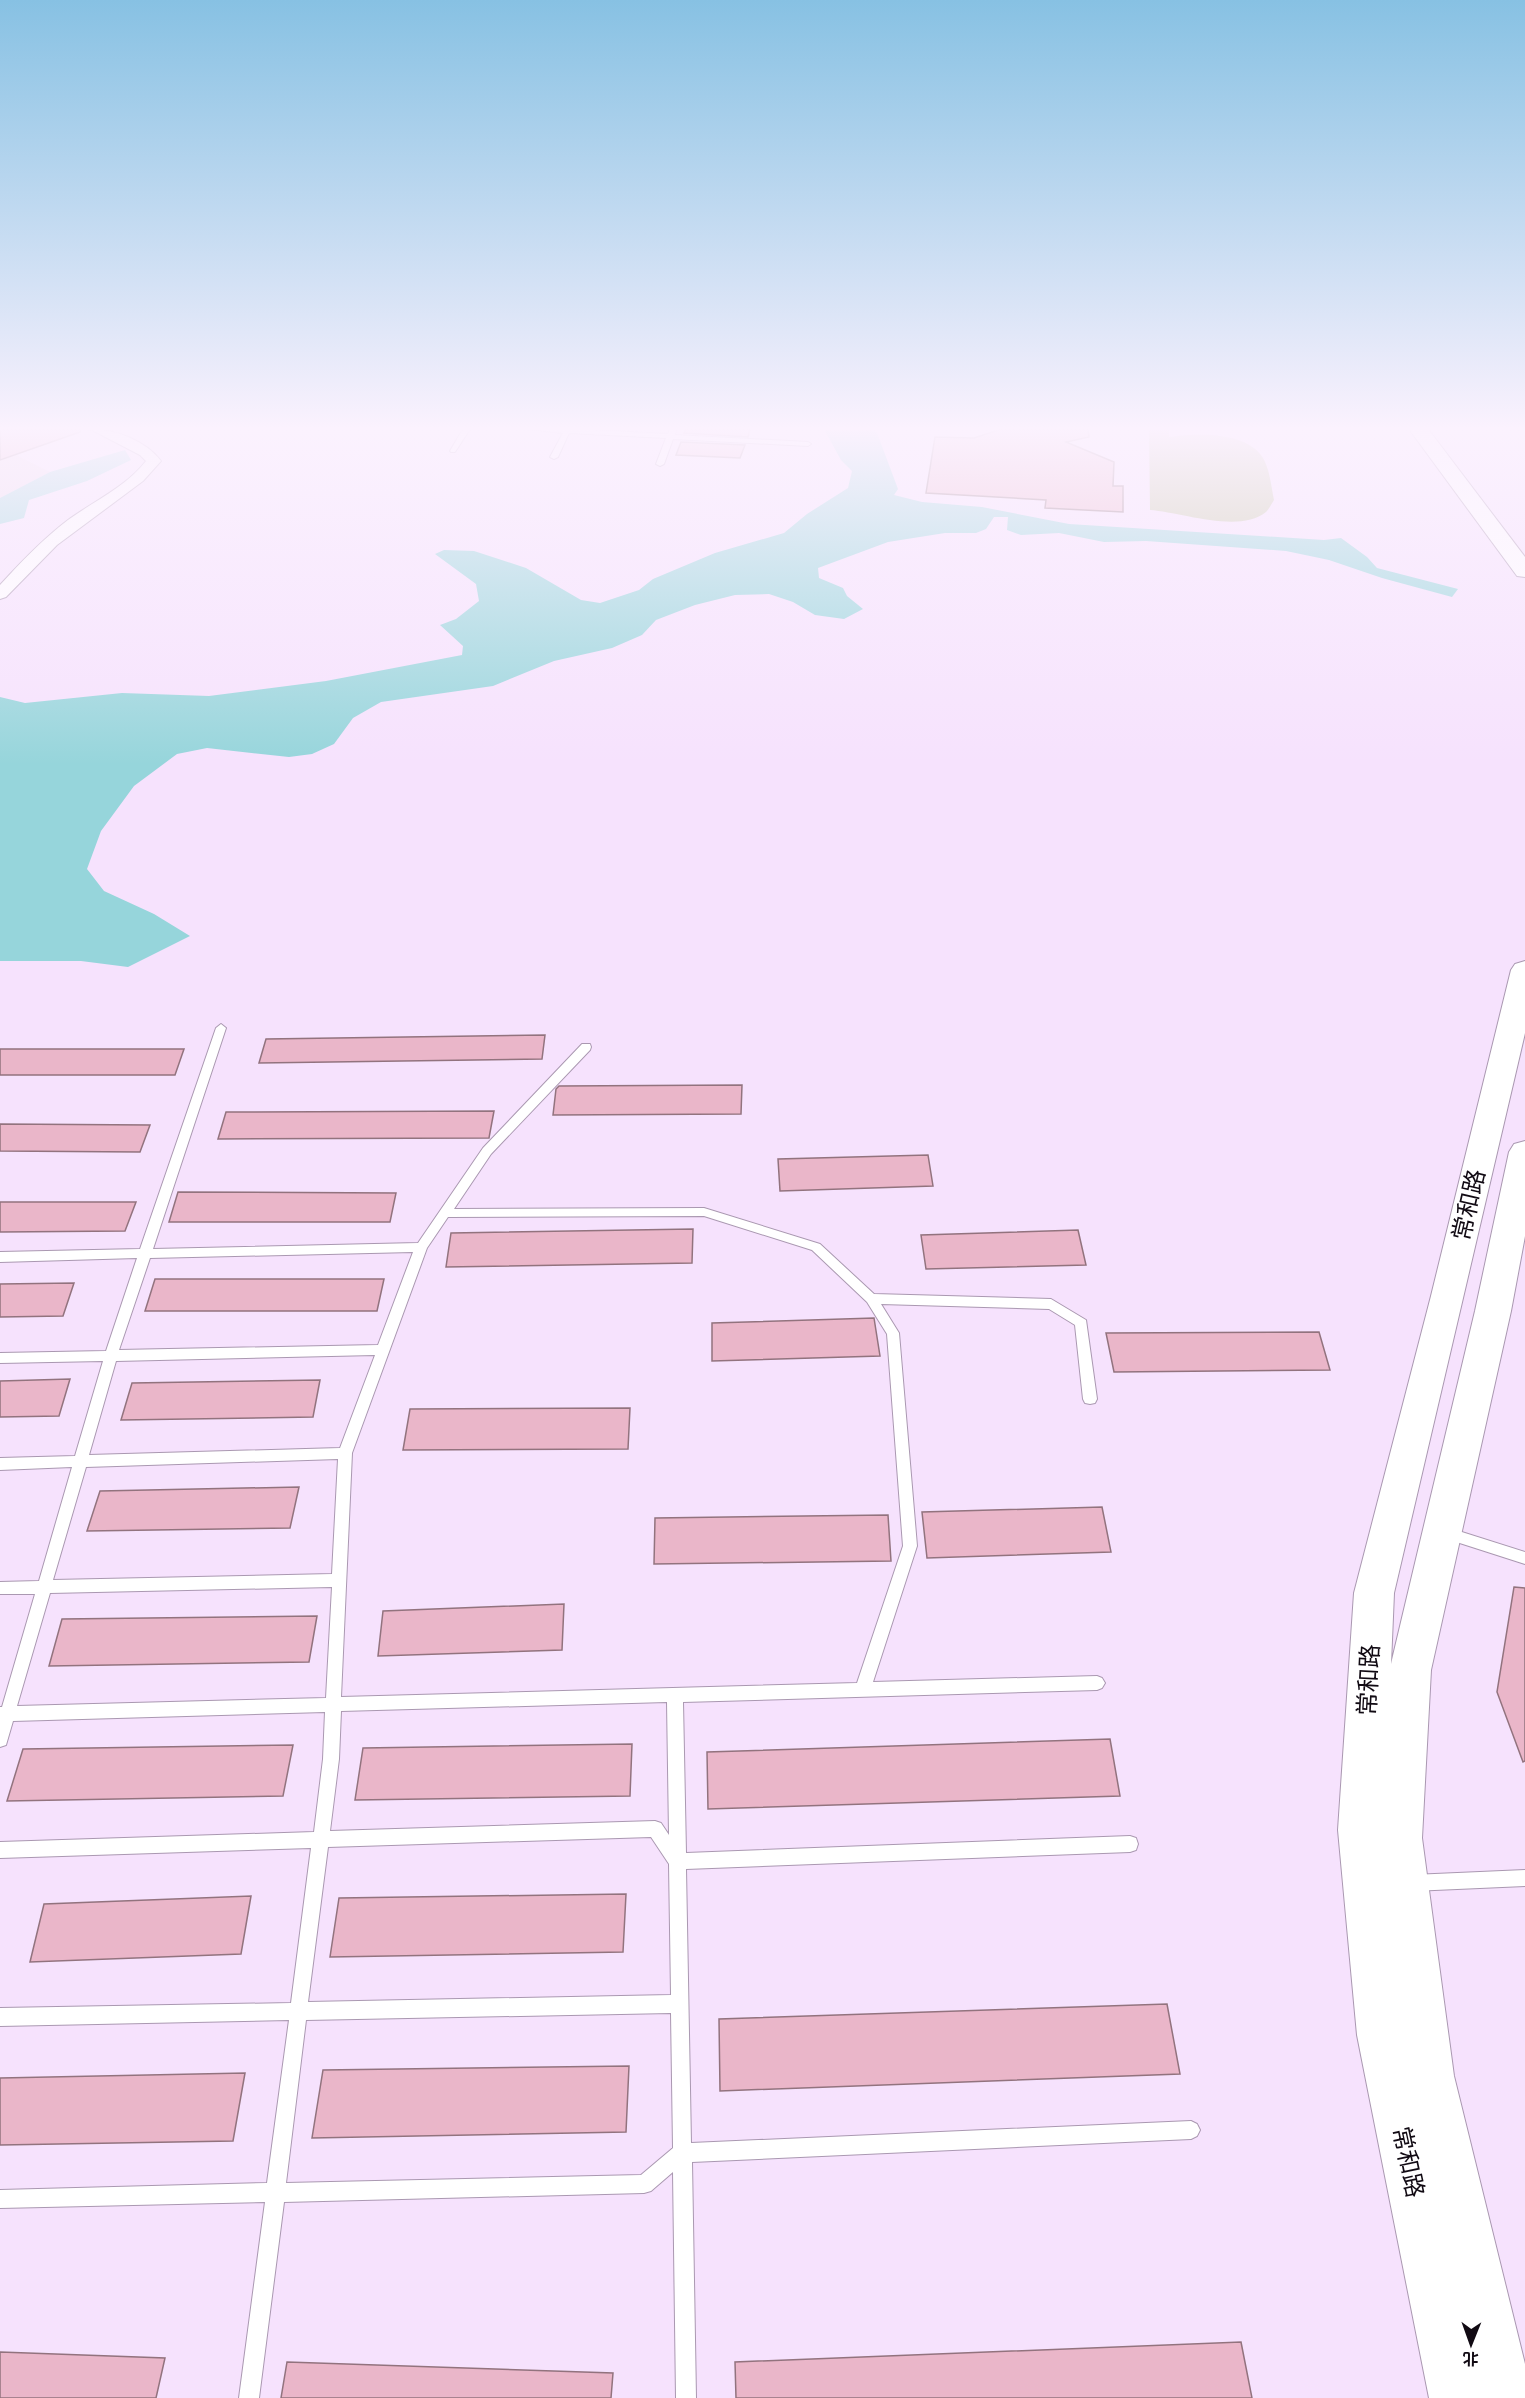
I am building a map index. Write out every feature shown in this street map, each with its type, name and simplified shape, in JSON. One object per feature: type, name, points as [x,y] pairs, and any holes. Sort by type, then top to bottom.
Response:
[{"type":"street","points":[[0,594],[42,548],[52,541]]},
{"type":"street","points":[[1502,541],[1525,571]]},
{"type":"street","name":"常和路","points":[[1457,2398],[1381,2035],[1360,1830],[1374,1593],[1525,970]]},
{"type":"street","name":"常和路","points":[[1506,2398],[1429,2076],[1400,1838],[1410,1670],[1493,1311],[1525,1152]]},
{"type":"lane","points":[[0,1740],[4,1714],[44,1587],[111,1355],[221,1028]]},
{"type":"lane","points":[[249,2398],[331,1759],[345,1453],[421,1247],[486,1150],[586,1047]]},
{"type":"lane","points":[[444,1213],[704,1212],[816,1247],[871,1299],[893,1333],[910,1546],[863,1689]]},
{"type":"lane","points":[[0,1257],[421,1247]]},
{"type":"lane","points":[[871,1299],[1051,1304],[1081,1323],[1090,1399]]},
{"type":"lane","points":[[0,1358],[383,1350]]},
{"type":"lane","points":[[0,1464],[345,1453]]},
{"type":"lane","points":[[1442,1531],[1525,1558]]},
{"type":"lane","points":[[0,1588],[339,1580]]},
{"type":"lane","points":[[4,1714],[1097,1683]]},
{"type":"lane","points":[[675,1695],[686,2398]]},
{"type":"lane","points":[[0,1850],[655,1829],[677,1861]]},
{"type":"lane","points":[[677,1861],[1130,1844]]},
{"type":"lane","points":[[1405,1884],[1525,1878]]},
{"type":"lane","points":[[0,2017],[679,2004]]},
{"type":"lane","points":[[0,2199],[644,2184],[681,2153],[1191,2130]]},
{"type":"shaded area","points":[[757,541],[895,541],[818,568],[819,578],[843,588],[847,596],[863,609],[844,619],[815,615],[793,602],[769,594],[735,595],[695,605],[656,620],[642,635],[612,648],[554,661],[493,686],[381,702],[353,718],[334,744],[312,754],[289,757],[207,748],[177,754],[134,786],[101,831],[87,869],[104,891],[154,914],[190,936],[128,967],[81,961],[0,961],[0,697],[25,703],[122,693],[209,696],[326,681],[462,655],[463,646],[440,625],[456,619],[479,601],[476,584],[435,554],[444,550],[474,551],[526,568],[581,600],[600,603],[639,590],[653,579],[715,553]]},
{"type":"shaded area","points":[[1099,541],[1345,541],[1367,557],[1377,568],[1458,589],[1452,597],[1382,578],[1329,560],[1286,551],[1146,541]]},
{"type":"building","points":[[545,1035],[542,1059],[259,1063],[266,1039]]},
{"type":"building","points":[[0,1049],[184,1049],[175,1075],[0,1075]]},
{"type":"building","points":[[742,1085],[741,1114],[553,1115],[556,1089],[559,1086]]},
{"type":"building","points":[[494,1111],[489,1138],[218,1139],[226,1112]]},
{"type":"building","points":[[0,1124],[150,1125],[140,1152],[0,1151]]},
{"type":"building","points":[[928,1155],[933,1186],[780,1191],[778,1159]]},
{"type":"building","points":[[178,1192],[396,1193],[390,1222],[169,1222]]},
{"type":"building","points":[[0,1202],[136,1202],[125,1231],[0,1232]]},
{"type":"building","points":[[693,1229],[692,1263],[446,1267],[451,1233]]},
{"type":"building","points":[[1078,1230],[1086,1265],[926,1269],[921,1235]]},
{"type":"building","points":[[155,1279],[384,1279],[377,1311],[145,1311]]},
{"type":"building","points":[[74,1283],[63,1316],[0,1317],[0,1284]]},
{"type":"building","points":[[874,1318],[880,1356],[712,1361],[712,1323]]},
{"type":"building","points":[[1319,1332],[1330,1370],[1114,1372],[1106,1333]]},
{"type":"building","points":[[70,1379],[59,1416],[0,1417],[0,1381]]},
{"type":"building","points":[[320,1380],[313,1417],[121,1420],[132,1383]]},
{"type":"building","points":[[630,1408],[628,1449],[403,1450],[410,1409]]},
{"type":"building","points":[[299,1487],[290,1528],[87,1531],[100,1491]]},
{"type":"building","points":[[1102,1507],[1111,1552],[927,1558],[922,1512]]},
{"type":"building","points":[[888,1515],[891,1561],[654,1564],[655,1518]]},
{"type":"building","points":[[1514,1587],[1525,1588],[1525,1761],[1523,1762],[1497,1692]]},
{"type":"building","points":[[564,1604],[562,1650],[378,1656],[383,1611]]},
{"type":"building","points":[[317,1616],[309,1662],[49,1666],[62,1619]]},
{"type":"building","points":[[1110,1739],[1120,1796],[708,1809],[707,1752]]},
{"type":"building","points":[[632,1744],[630,1796],[355,1800],[363,1748]]},
{"type":"building","points":[[293,1745],[283,1796],[7,1801],[23,1749]]},
{"type":"building","points":[[626,1894],[623,1952],[330,1957],[339,1898]]},
{"type":"building","points":[[251,1896],[241,1954],[30,1962],[44,1904]]},
{"type":"building","points":[[1167,2004],[1180,2074],[720,2091],[719,2019]]},
{"type":"building","points":[[629,2066],[626,2132],[312,2138],[323,2070]]},
{"type":"building","points":[[245,2073],[233,2141],[0,2145],[0,2078]]},
{"type":"building","points":[[1241,2342],[1252,2398],[736,2398],[735,2362]]},
{"type":"building","points":[[0,2352],[165,2358],[156,2398],[0,2398]]},
{"type":"building","points":[[287,2362],[613,2373],[611,2398],[281,2398]]}]
